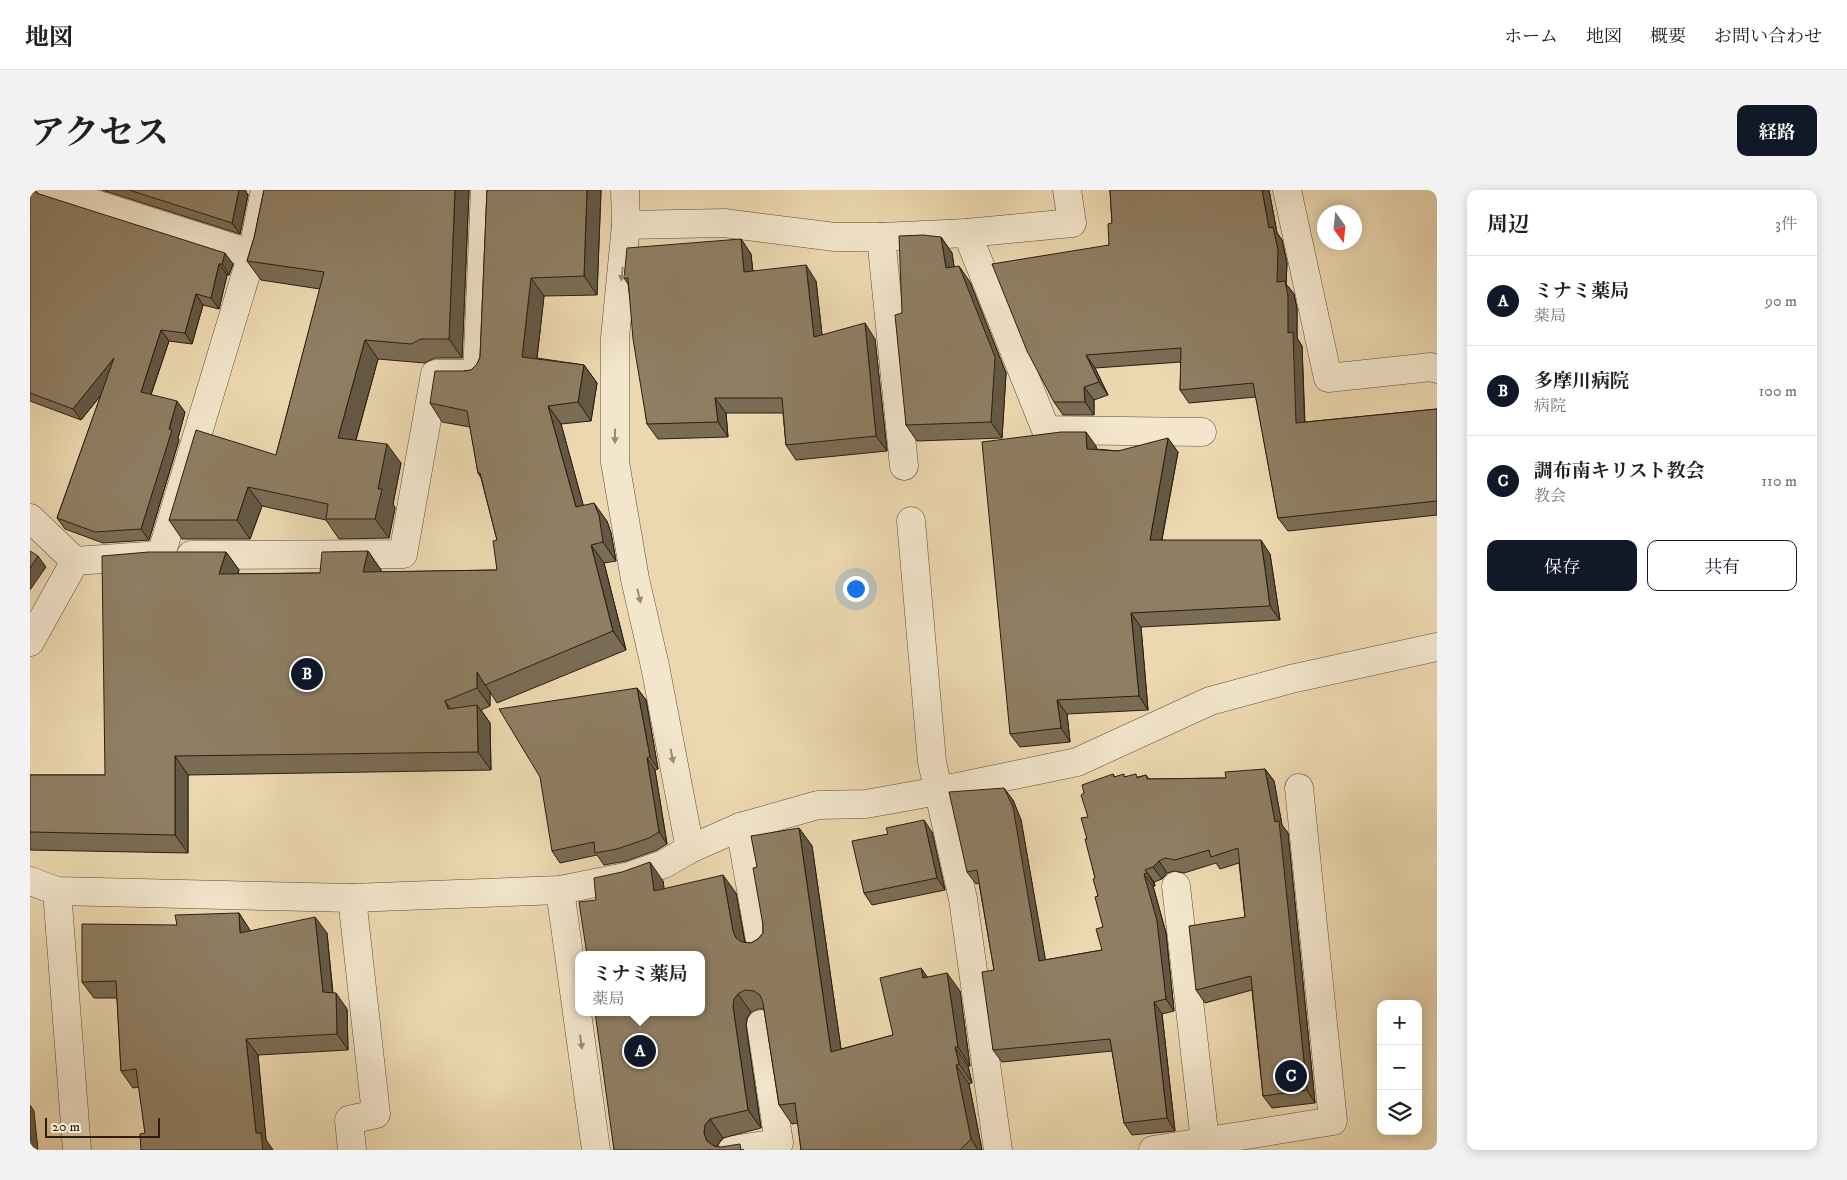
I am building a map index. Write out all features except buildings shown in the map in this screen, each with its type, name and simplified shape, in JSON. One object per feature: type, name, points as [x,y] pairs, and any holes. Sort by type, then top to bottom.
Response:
[{"type":"street","points":[[51,190],[252,254]]},
{"type":"street","points":[[161,555],[252,254],[265,190]]},
{"type":"street","points":[[30,518],[75,561],[161,555],[403,554],[434,374],[477,374],[485,190]]},
{"type":"street","points":[[625,190],[626,225],[615,338],[616,462],[635,580],[655,666],[690,849]]},
{"type":"street","points":[[626,225],[724,223],[835,237],[967,233],[1072,223],[1067,190]]},
{"type":"street","points":[[1287,190],[1328,378],[1431,367],[1437,369]]},
{"type":"street","points":[[967,233],[1046,430],[1202,432]]},
{"type":"street","points":[[881,237],[904,466]]},
{"type":"street","points":[[911,521],[932,762],[963,899],[998,1150]]},
{"type":"street","points":[[30,642],[75,561]]},
{"type":"street","points":[[30,881],[57,891],[352,898],[560,890],[630,876],[664,864],[690,849],[740,827],[818,804],[866,804],[938,792],[1077,762],[1210,701],[1291,679],[1437,647]]},
{"type":"street","points":[[1153,1150],[1333,1121],[1299,788]]},
{"type":"street","points":[[740,827],[761,946]]},
{"type":"street","points":[[1176,886],[1205,1141]]},
{"type":"street","points":[[560,890],[575,998]]},
{"type":"street","points":[[57,891],[77,1150]]},
{"type":"street","points":[[352,898],[376,1114],[349,1120],[352,1150]]},
{"type":"street","points":[[577,1016],[596,1150]]},
{"type":"street","points":[[732,1150],[779,1143],[761,1024]]},
{"type":"place","name":"多摩川病院","points":[[307,674]]},
{"type":"place","name":"ミナミ薬局","points":[[640,1051]]},
{"type":"place","name":"調布南キリスト教会","points":[[1291,1076]]}]
